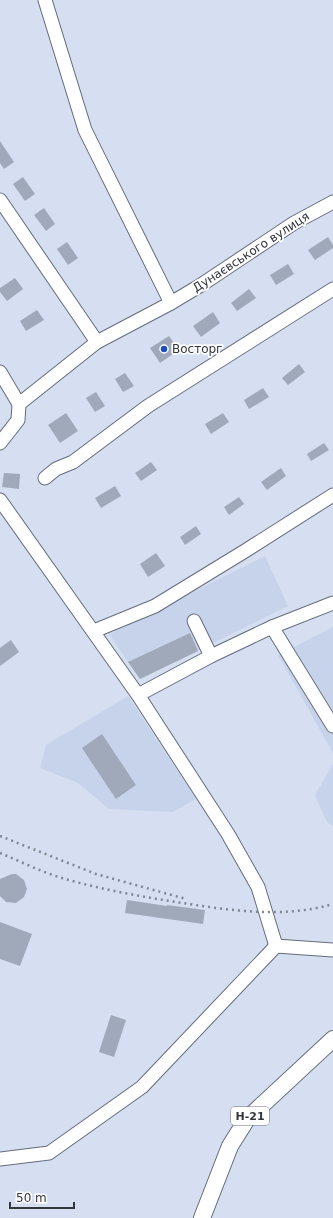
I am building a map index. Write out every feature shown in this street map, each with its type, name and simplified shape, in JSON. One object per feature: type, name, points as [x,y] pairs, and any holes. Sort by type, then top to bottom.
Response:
[{"type":"main road","name":"Н-21","points":[[202,1218],[230,1146],[247,1119],[333,1039]]},
{"type":"street","points":[[44,0],[86,130],[171,303]]},
{"type":"street","points":[[0,200],[97,342]]},
{"type":"street","name":"Дунаєвського вулиця","points":[[19,404],[97,342],[171,303],[201,285],[294,223],[332,202]]},
{"type":"street","points":[[45,478],[56,469],[73,462],[148,406],[333,289]]},
{"type":"street","points":[[0,372],[19,404],[18,420],[0,443]]},
{"type":"street","points":[[94,631],[155,606],[246,551],[333,495]]},
{"type":"street","points":[[0,500],[138,695],[228,834],[258,887],[276,946]]},
{"type":"street","points":[[138,695],[211,656],[272,627],[333,603]]},
{"type":"street","points":[[194,621],[211,656]]},
{"type":"street","points":[[272,627],[333,726]]},
{"type":"street","points":[[276,946],[333,950]]},
{"type":"street","points":[[0,1159],[49,1153],[142,1087],[276,946]]},
{"type":"shaded area","points":[[265,556],[288,606],[140,679],[109,634]]},
{"type":"shaded area","points":[[333,627],[333,753],[278,655]]},
{"type":"shaded area","points":[[128,696],[196,799],[173,812],[109,809],[78,783],[40,768],[46,745]]},
{"type":"shaded area","points":[[333,764],[333,826],[327,822],[315,795]]},
{"type":"building","points":[[0,141],[14,162],[4,169],[0,163]]},
{"type":"building","points":[[23,177],[35,194],[25,201],[13,184]]},
{"type":"building","points":[[44,208],[55,224],[46,231],[34,215]]},
{"type":"building","points":[[328,237],[333,245],[333,248],[315,260],[308,250]]},
{"type":"building","points":[[67,242],[78,258],[68,265],[57,249]]},
{"type":"building","points":[[288,264],[294,274],[276,285],[270,275]]},
{"type":"building","points":[[15,278],[23,289],[7,301],[0,292],[0,288]]},
{"type":"building","points":[[249,289],[256,298],[237,311],[231,303]]},
{"type":"building","points":[[37,310],[44,320],[26,331],[20,321]]},
{"type":"building","points":[[213,312],[220,323],[201,337],[193,326]]},
{"type":"building","name":"Восторг","points":[[169,336],[179,350],[160,363],[150,348]]},
{"type":"building","points":[[299,364],[305,372],[288,385],[282,378]]},
{"type":"building","points":[[125,373],[134,386],[123,392],[115,379]]},
{"type":"building","points":[[263,388],[269,397],[249,409],[244,400]]},
{"type":"building","points":[[96,392],[105,406],[95,412],[86,398]]},
{"type":"building","points":[[66,413],[78,431],[60,443],[48,425]]},
{"type":"building","points":[[223,413],[229,422],[211,434],[205,424]]},
{"type":"building","points":[[324,443],[329,450],[311,461],[307,454]]},
{"type":"building","points":[[151,462],[157,470],[141,481],[135,473]]},
{"type":"building","points":[[281,468],[286,476],[267,490],[261,482]]},
{"type":"building","points":[[4,473],[20,474],[19,489],[2,487]]},
{"type":"building","points":[[115,486],[121,496],[101,508],[95,498]]},
{"type":"building","points":[[239,497],[244,504],[229,515],[224,507]]},
{"type":"building","points":[[196,526],[201,534],[185,545],[180,537]]},
{"type":"building","points":[[156,553],[165,566],[148,577],[140,564]]},
{"type":"building","points":[[190,633],[198,651],[140,679],[128,662]]},
{"type":"building","points":[[11,640],[19,652],[0,666],[0,648]]},
{"type":"building","points":[[102,734],[136,785],[116,799],[82,748]]},
{"type":"building","points":[[16,874],[24,880],[27,889],[24,897],[16,903],[6,902],[0,896],[0,879]]},
{"type":"building","points":[[127,900],[205,910],[203,924],[125,913]]},
{"type":"building","points":[[0,922],[32,934],[20,966],[0,959]]},
{"type":"building","points":[[111,1015],[126,1020],[114,1057],[99,1052]]},
{"type":"railway","points":[[0,836],[96,874],[186,899]]},
{"type":"railway","points":[[0,853],[46,873],[76,882],[133,895],[195,905],[255,912],[275,912],[314,909],[333,904]]},
{"type":"place","name":"Восторг","points":[[164,349]]}]
